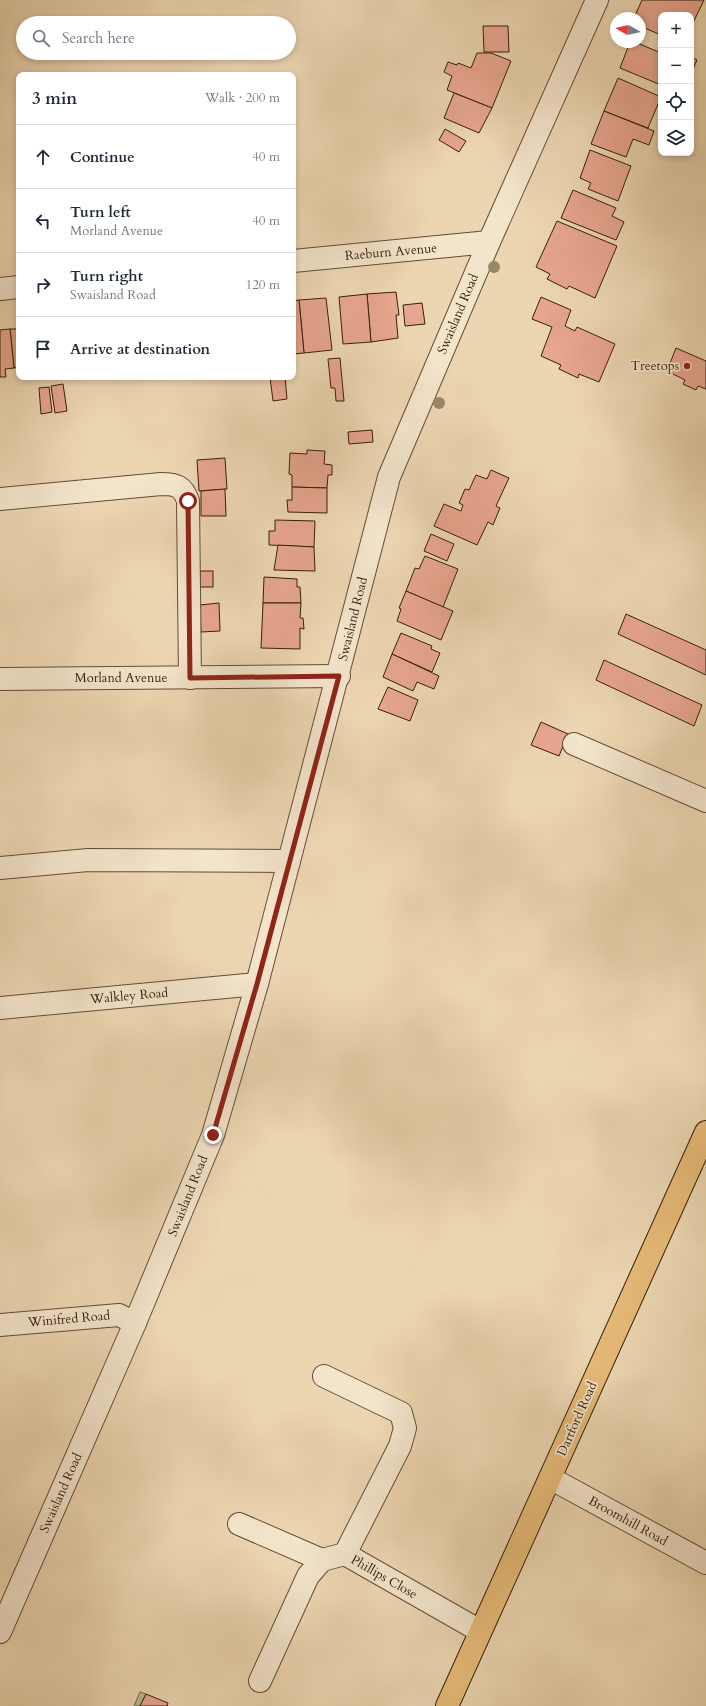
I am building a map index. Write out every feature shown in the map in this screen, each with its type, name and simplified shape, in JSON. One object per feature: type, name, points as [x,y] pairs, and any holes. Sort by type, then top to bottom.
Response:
[{"type":"main road","name":"Dartford Road","points":[[447,1706],[706,1132]]},
{"type":"street","name":"Swaisland Road","points":[[0,1632],[135,1323],[213,1135],[257,984],[339,676],[389,477],[489,242],[597,0]]},
{"type":"street","name":"Raeburn Avenue","points":[[296,261],[489,242]]},
{"type":"street","points":[[0,289],[16,287]]},
{"type":"street","points":[[0,499],[161,484],[174,484],[184,492],[188,501],[190,678]]},
{"type":"street","name":"Morland Avenue","points":[[0,679],[339,676]]},
{"type":"street","points":[[574,744],[706,801]]},
{"type":"street","points":[[0,868],[88,860],[289,860]]},
{"type":"street","name":"Walkley Road","points":[[0,1008],[257,984]]},
{"type":"street","name":"Winifred Road","points":[[0,1325],[120,1315],[135,1323]]},
{"type":"street","points":[[324,1376],[400,1413],[405,1428],[400,1446],[345,1554]]},
{"type":"street","name":"Broomhill Road","points":[[550,1478],[706,1564]]},
{"type":"street","points":[[239,1524],[322,1560],[308,1576],[260,1681]]},
{"type":"street","name":"Phillips Close","points":[[322,1560],[345,1554],[480,1631]]},
{"type":"green space","points":[[140,1692],[146,1694],[140,1706],[134,1706]]},
{"type":"building","points":[[642,0],[704,0],[694,21],[694,12],[658,12],[658,34],[646,29],[646,12],[637,12]]},
{"type":"building","points":[[483,26],[508,26],[509,52],[484,52]]},
{"type":"building","points":[[646,47],[658,52],[658,84],[620,68],[628,48],[646,48]]},
{"type":"building","points":[[477,53],[491,53],[511,61],[492,108],[447,90],[452,76],[444,72],[448,62],[457,65],[458,63],[471,68]]},
{"type":"building","points":[[694,58],[697,60],[694,67]]},
{"type":"building","points":[[618,78],[658,96],[658,104],[648,128],[604,111]]},
{"type":"building","points":[[454,93],[492,108],[479,133],[444,118]]},
{"type":"building","points":[[604,111],[654,131],[649,145],[633,139],[626,157],[591,144]]},
{"type":"building","points":[[445,129],[466,141],[459,152],[439,140]]},
{"type":"building","points":[[590,150],[631,166],[618,201],[588,189],[591,183],[580,178]]},
{"type":"building","points":[[573,190],[616,208],[612,216],[624,222],[616,240],[561,218]]},
{"type":"building","points":[[557,221],[617,246],[595,298],[569,286],[567,289],[547,279],[550,274],[536,267]]},
{"type":"building","points":[[396,292],[399,315],[396,315],[398,338],[371,342],[367,294]]},
{"type":"building","points":[[367,294],[371,342],[343,344],[339,297]]},
{"type":"building","points":[[541,297],[571,310],[565,326],[575,331],[577,327],[615,344],[599,382],[579,374],[578,378],[559,369],[561,365],[541,356],[552,327],[532,319]]},
{"type":"building","points":[[326,298],[332,350],[304,353],[299,300]]},
{"type":"building","points":[[296,300],[299,300],[304,353],[296,354]]},
{"type":"building","points":[[422,303],[425,324],[405,326],[403,305]]},
{"type":"building","points":[[10,329],[16,329],[16,368],[14,368]]},
{"type":"building","points":[[10,329],[14,368],[5,369],[6,377],[0,377],[0,330]]},
{"type":"building","name":"Treetops","points":[[676,348],[706,361],[706,389],[698,386],[696,390],[683,384],[685,380],[667,371]]},
{"type":"building","points":[[340,358],[344,401],[336,401],[335,388],[331,388],[328,359]]},
{"type":"building","points":[[270,380],[285,380],[287,399],[273,401]]},
{"type":"building","points":[[63,384],[67,411],[55,413],[51,386]]},
{"type":"building","points":[[49,387],[52,412],[41,414],[39,388]]},
{"type":"building","points":[[372,430],[373,442],[349,444],[348,432]]},
{"type":"building","points":[[307,450],[325,451],[324,464],[332,465],[332,475],[328,475],[327,488],[292,487],[292,475],[289,474],[290,453],[307,454]]},
{"type":"building","points":[[225,458],[227,489],[199,491],[197,460]]},
{"type":"building","points":[[491,470],[509,478],[496,506],[500,508],[493,525],[488,522],[477,545],[434,526],[444,504],[461,511],[463,505],[459,503],[465,489],[469,490],[476,475],[487,479]]},
{"type":"building","points":[[292,487],[327,488],[327,513],[288,512],[287,500],[292,500]]},
{"type":"building","points":[[225,489],[226,516],[201,516],[201,491]]},
{"type":"building","points":[[275,520],[315,521],[314,547],[269,545],[269,531],[275,531]]},
{"type":"building","points":[[431,534],[454,544],[447,561],[424,551]]},
{"type":"building","points":[[278,545],[314,547],[315,571],[274,570]]},
{"type":"building","points":[[425,556],[458,569],[443,607],[406,591],[415,568],[419,569]]},
{"type":"building","points":[[200,571],[213,571],[213,587],[200,587]]},
{"type":"building","points":[[264,577],[297,579],[297,587],[300,587],[301,603],[263,603]]},
{"type":"building","points":[[406,591],[453,611],[441,640],[397,621],[401,609],[399,608]]},
{"type":"building","points":[[219,603],[220,631],[201,632],[200,605]]},
{"type":"building","points":[[263,603],[301,603],[300,618],[303,618],[304,629],[300,628],[300,649],[261,648]]},
{"type":"building","points":[[626,614],[706,650],[706,675],[618,634]]},
{"type":"building","points":[[401,633],[432,646],[431,649],[440,653],[432,672],[392,654]]},
{"type":"building","points":[[392,654],[439,676],[434,689],[417,682],[413,691],[383,677]]},
{"type":"building","points":[[604,660],[702,705],[694,726],[596,680]]},
{"type":"building","points":[[388,687],[418,700],[410,721],[378,709]]},
{"type":"building","points":[[541,722],[568,734],[559,756],[531,745]]},
{"type":"building","points":[[146,1694],[168,1703],[167,1706],[140,1706]]},
{"type":"place","name":"Treetops","points":[[687,366]]},
{"type":"route","points":[[188,501],[190,678],[339,676],[257,984],[213,1135]]}]
